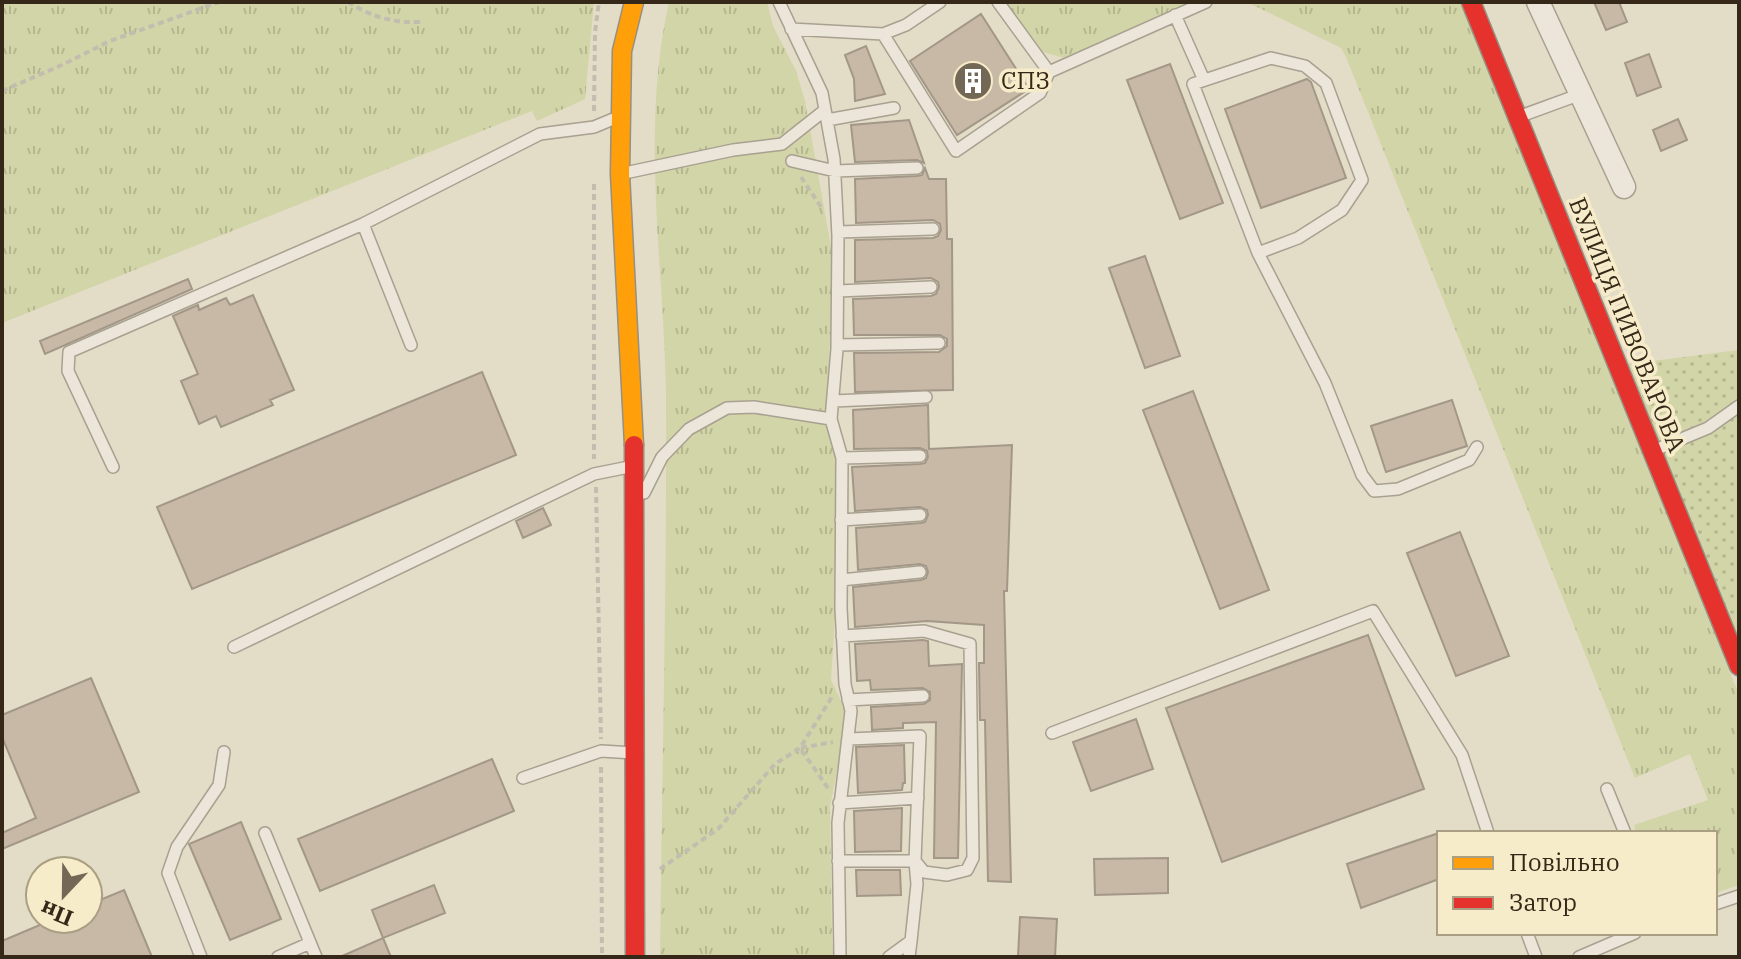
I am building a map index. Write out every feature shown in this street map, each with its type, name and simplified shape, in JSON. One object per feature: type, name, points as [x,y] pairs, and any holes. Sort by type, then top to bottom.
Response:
[{"type":"street","points":[[634,2],[622,51],[620,174],[635,466],[635,957]]},
{"type":"street","name":"ВУЛИЦЯ ПИВОВАРОВА","points":[[1471,2],[1739,666]]},
{"type":"street","points":[[1538,2],[1624,187]]},
{"type":"lane","points":[[779,2],[822,93],[835,171],[838,291],[831,419],[842,458],[842,636],[845,684],[851,711],[839,803],[840,957]]},
{"type":"lane","points":[[791,29],[883,34],[906,25],[940,2]]},
{"type":"lane","points":[[998,2],[1049,72]]},
{"type":"lane","points":[[883,34],[956,151],[1040,93],[1049,72],[1206,2]]},
{"type":"lane","points":[[1175,15],[1204,80]]},
{"type":"lane","points":[[1258,253],[1298,238],[1342,210],[1362,180],[1326,83],[1305,66],[1271,58],[1193,84],[1258,253],[1325,383],[1362,475],[1374,491],[1398,489],[1469,460],[1477,447]]},
{"type":"lane","points":[[1517,118],[1581,94]]},
{"type":"lane","points":[[620,174],[733,150],[782,144],[826,115],[894,108]]},
{"type":"lane","points":[[113,467],[68,371],[69,352],[363,224],[540,134],[594,127],[622,115]]},
{"type":"lane","points":[[792,161],[835,171],[917,168]]},
{"type":"lane","points":[[363,224],[411,345]]},
{"type":"lane","points":[[838,232],[933,229]]},
{"type":"lane","points":[[838,291],[931,287]]},
{"type":"lane","points":[[837,345],[939,343]]},
{"type":"lane","points":[[833,401],[926,397]]},
{"type":"lane","points":[[1652,451],[1708,428],[1739,406]]},
{"type":"lane","points":[[635,506],[662,457],[689,429],[727,408],[754,407],[831,419]]},
{"type":"lane","points":[[842,458],[920,456]]},
{"type":"lane","points":[[234,647],[594,474],[635,466]]},
{"type":"lane","points":[[841,520],[920,515]]},
{"type":"lane","points":[[841,580],[920,572]]},
{"type":"lane","points":[[1052,733],[1373,611],[1462,755],[1487,831]]},
{"type":"lane","points":[[842,636],[924,631],[970,644],[973,858],[967,870],[947,875],[924,872],[915,861]]},
{"type":"lane","points":[[848,700],[923,696]]},
{"type":"lane","points":[[849,739],[920,736],[915,861],[917,884],[909,957]]},
{"type":"lane","points":[[523,778],[601,751],[634,753]]},
{"type":"lane","points":[[201,957],[168,873],[177,847],[219,785],[224,752]]},
{"type":"lane","points":[[1607,789],[1624,831]]},
{"type":"lane","points":[[839,803],[918,798]]},
{"type":"lane","points":[[265,833],[316,957]]},
{"type":"lane","points":[[838,861],[915,861]]},
{"type":"lane","points":[[1717,903],[1739,896]]},
{"type":"lane","points":[[1528,935],[1536,957]]},
{"type":"lane","points":[[1579,957],[1630,935]]},
{"type":"lane","points":[[889,957],[911,941]]},
{"type":"lane","points":[[278,957],[310,943]]},
{"type":"path","points":[[2,91],[110,41],[219,2]]},
{"type":"path","points":[[348,2],[367,13],[396,23],[421,22]]},
{"type":"path","points":[[792,161],[838,232]]},
{"type":"path","points":[[800,748],[827,704],[845,684]]},
{"type":"path","points":[[634,892],[669,861],[718,829],[775,764],[800,748],[849,739]]},
{"type":"path","points":[[800,748],[839,803]]},
{"type":"green space","points":[[2,2],[594,2],[585,99],[537,121],[532,111],[2,323]]},
{"type":"green space","points":[[669,2],[767,2],[773,26],[796,71],[805,101],[834,264],[828,378],[835,458],[838,569],[831,680],[843,705],[846,723],[830,807],[832,942],[835,957],[660,957],[666,394],[655,148],[660,50]]},
{"type":"green space","points":[[1005,2],[1193,2],[1064,58],[1043,52]]},
{"type":"green space","points":[[1247,2],[1461,2],[1739,695],[1739,885],[1717,892],[1717,831],[1636,831],[1634,825],[1708,800],[1690,754],[1635,778],[1341,48]]},
{"type":"green space","points":[[1739,350],[1739,643],[1629,364]]},
{"type":"building","points":[[1594,2],[1619,2],[1627,22],[1606,30]]},
{"type":"building","name":"СПЗ","points":[[981,14],[1029,89],[957,135],[910,61]]},
{"type":"building","points":[[866,46],[885,94],[855,101],[854,79],[845,55]]},
{"type":"building","points":[[1649,54],[1661,87],[1637,96],[1625,63]]},
{"type":"building","points":[[1170,64],[1223,203],[1180,219],[1127,80]]},
{"type":"building","points":[[1307,79],[1311,82],[1346,178],[1261,208],[1225,109]]},
{"type":"building","points":[[1678,119],[1687,140],[1661,151],[1653,130]]},
{"type":"building","points":[[909,120],[924,163],[917,160],[855,162],[851,125]]},
{"type":"building","points":[[925,168],[929,179],[946,179],[947,239],[952,239],[953,390],[855,392],[854,353],[939,352],[947,346],[947,339],[940,335],[854,335],[853,299],[931,296],[936,294],[939,287],[938,282],[931,278],[855,282],[855,240],[933,238],[941,230],[940,224],[933,220],[856,223],[855,179],[917,176],[922,175]]},
{"type":"building","points":[[1145,256],[1180,356],[1145,368],[1109,268]]},
{"type":"building","points":[[188,279],[192,289],[45,354],[40,341]]},
{"type":"building","points":[[253,295],[294,390],[270,400],[273,405],[221,427],[216,416],[199,424],[181,381],[198,374],[173,316],[198,305],[199,310],[226,298],[230,305]]},
{"type":"building","points":[[482,372],[516,455],[192,589],[157,507]]},
{"type":"building","points":[[1193,391],[1269,590],[1220,609],[1143,410]]},
{"type":"building","points":[[1452,400],[1467,446],[1386,472],[1371,426]]},
{"type":"building","points":[[928,405],[929,449],[1012,445],[1007,591],[1004,591],[1011,882],[988,881],[985,720],[980,720],[979,663],[984,663],[984,625],[927,621],[855,627],[853,587],[921,580],[926,578],[928,572],[926,566],[920,564],[858,570],[856,528],[921,523],[928,515],[927,510],[920,507],[855,511],[852,467],[920,464],[925,463],[928,457],[927,451],[920,448],[854,449],[853,410]]},
{"type":"building","points":[[543,508],[551,525],[523,538],[516,521]]},
{"type":"building","points":[[1460,532],[1509,656],[1456,676],[1407,553]]},
{"type":"building","points":[[1368,635],[1424,789],[1222,862],[1166,708]]},
{"type":"building","points":[[928,641],[929,666],[962,664],[958,858],[934,858],[936,722],[903,723],[903,728],[872,730],[871,707],[924,704],[930,700],[930,692],[923,688],[871,690],[870,680],[857,681],[855,644]]},
{"type":"building","points":[[91,678],[139,792],[2,849],[2,833],[36,818],[2,737],[2,715]]},
{"type":"building","points":[[1136,719],[1153,769],[1091,791],[1073,742]]},
{"type":"building","points":[[904,745],[905,783],[902,790],[858,793],[856,747]]},
{"type":"building","points":[[492,759],[514,811],[320,891],[298,839]]},
{"type":"building","points":[[902,808],[901,851],[855,852],[854,811]]},
{"type":"building","points":[[241,822],[281,919],[230,940],[189,844]]},
{"type":"building","points":[[1437,834],[1437,880],[1361,908],[1347,864]]},
{"type":"building","points":[[1168,858],[1168,893],[1095,895],[1094,859]]},
{"type":"building","points":[[856,870],[900,870],[901,895],[857,896]]},
{"type":"building","points":[[434,885],[445,913],[383,938],[372,910]]},
{"type":"building","points":[[124,890],[152,957],[2,957],[2,941],[24,932],[24,935],[104,935],[104,898]]},
{"type":"building","points":[[1020,917],[1057,919],[1055,957],[1018,957]]},
{"type":"building","points":[[383,938],[391,957],[340,957]]},
{"type":"traffic: slow","points":[[634,2],[622,51],[620,174],[634,445]]},
{"type":"traffic: jam","points":[[1471,2],[1739,666]]},
{"type":"traffic: jam","points":[[634,445],[635,957]]},
{"type":"place","name":"СПЗ","points":[[973,81]]}]
